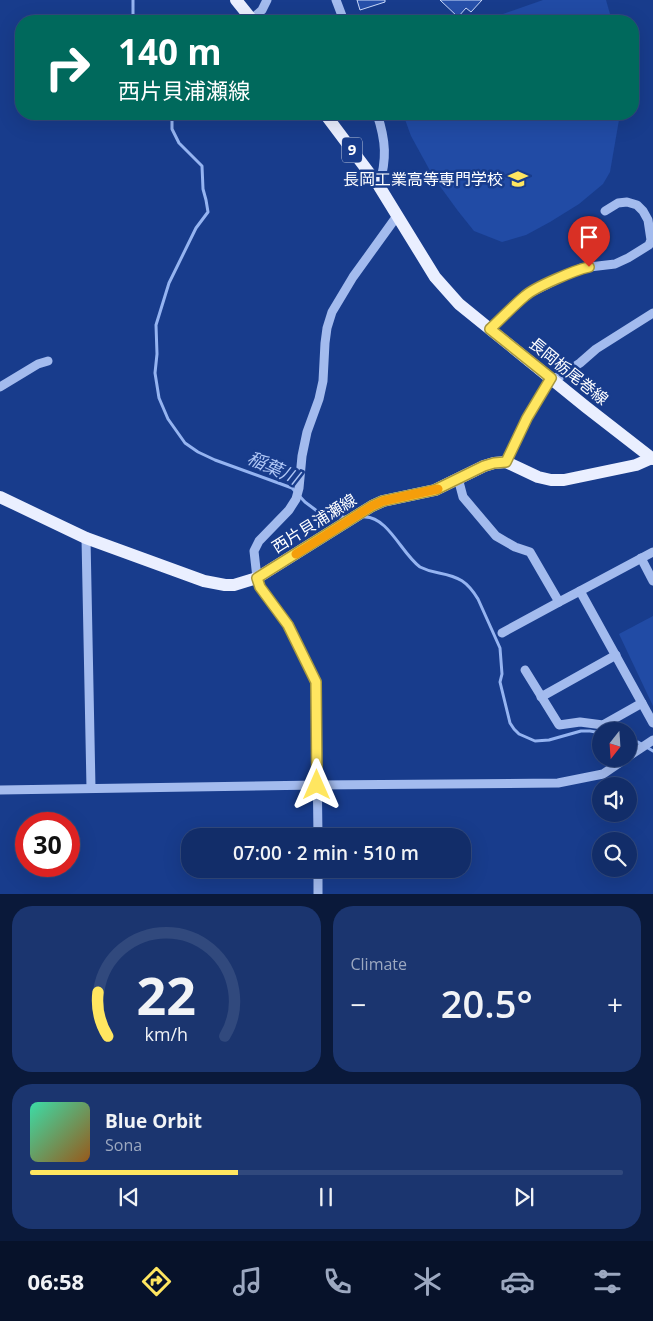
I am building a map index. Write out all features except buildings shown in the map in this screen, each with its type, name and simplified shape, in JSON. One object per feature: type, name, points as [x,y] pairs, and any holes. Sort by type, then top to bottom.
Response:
[{"type":"main road","points":[[236,0],[247,15]]},
{"type":"main road","name":"長岡栃尾巻線","points":[[330,120],[379,186],[435,277],[446,291],[459,304],[653,458]]},
{"type":"main road","points":[[506,462],[538,477],[564,480],[636,465],[653,458]]},
{"type":"main road","name":"西片貝浦瀬線","points":[[0,497],[86,538],[204,582],[234,585],[257,578],[383,501],[435,490],[484,466],[506,462]]},
{"type":"street","points":[[257,15],[267,0]]},
{"type":"street","points":[[336,0],[342,15]]},
{"type":"street","points":[[379,120],[384,140],[385,155],[379,186]]},
{"type":"street","points":[[490,329],[526,295],[581,268],[615,264],[648,245],[651,240],[648,220],[637,205],[627,202],[618,203],[605,211]]},
{"type":"street","points":[[318,828],[316,682],[288,625],[260,587],[254,551],[259,541],[296,499],[306,432],[319,399],[323,382],[325,343],[332,312],[353,277],[397,216]]},
{"type":"street","points":[[506,462],[527,418],[551,378],[560,377],[603,344],[653,313]]},
{"type":"street","points":[[0,387],[38,364],[48,361]]},
{"type":"street","points":[[458,478],[463,497],[496,536],[530,552],[559,602]]},
{"type":"street","points":[[86,538],[91,788]]},
{"type":"street","points":[[502,633],[653,552]]},
{"type":"street","points":[[641,558],[653,581]]},
{"type":"street","points":[[580,591],[653,723]]},
{"type":"street","points":[[541,696],[616,655]]},
{"type":"street","points":[[525,670],[559,725],[580,722],[603,725],[642,703]]},
{"type":"street","points":[[638,750],[653,741]]},
{"type":"street","points":[[0,790],[558,783],[603,774],[612,768]]},
{"type":"street","points":[[318,878],[318,894]]},
{"type":"shaded area","points":[[543,0],[606,0],[610,15],[500,15]]},
{"type":"shaded area","name":"長岡工業高等専門学校","points":[[405,120],[619,120],[610,172],[603,184],[579,204],[550,222],[526,235],[502,242],[474,231],[434,178],[411,136]]},
{"type":"shaded area","points":[[653,616],[653,706],[619,634]]},
{"type":"waterway","name":"稲葉川","points":[[133,0],[133,15]]},
{"type":"waterway","name":"稲葉川","points":[[172,120],[172,129],[179,143],[202,166],[203,189],[208,212],[196,228],[169,283],[156,325],[157,354],[155,373],[159,398],[168,419],[185,443],[198,452],[292,488],[305,502],[317,511],[333,517],[346,517]]},
{"type":"waterway","name":"稲葉川","points":[[365,517],[381,523],[388,529],[420,567],[457,578],[474,593],[500,648],[502,674],[500,682],[510,723],[519,734],[535,741],[549,740],[581,731],[592,731]]},
{"type":"waterway","name":"稲葉川","points":[[638,742],[653,751]]},
{"type":"slow traffic","points":[[296,554],[372,506],[383,501],[438,489]]},
{"type":"place","name":"長岡工業高等専門学校","points":[[518,179]]},
{"type":"route","points":[[317,785],[316,682],[288,625],[260,587],[257,578],[372,506],[383,501],[435,490],[484,466],[506,462],[527,418],[551,378],[490,329],[526,295],[556,279],[581,268],[589,267]]}]
